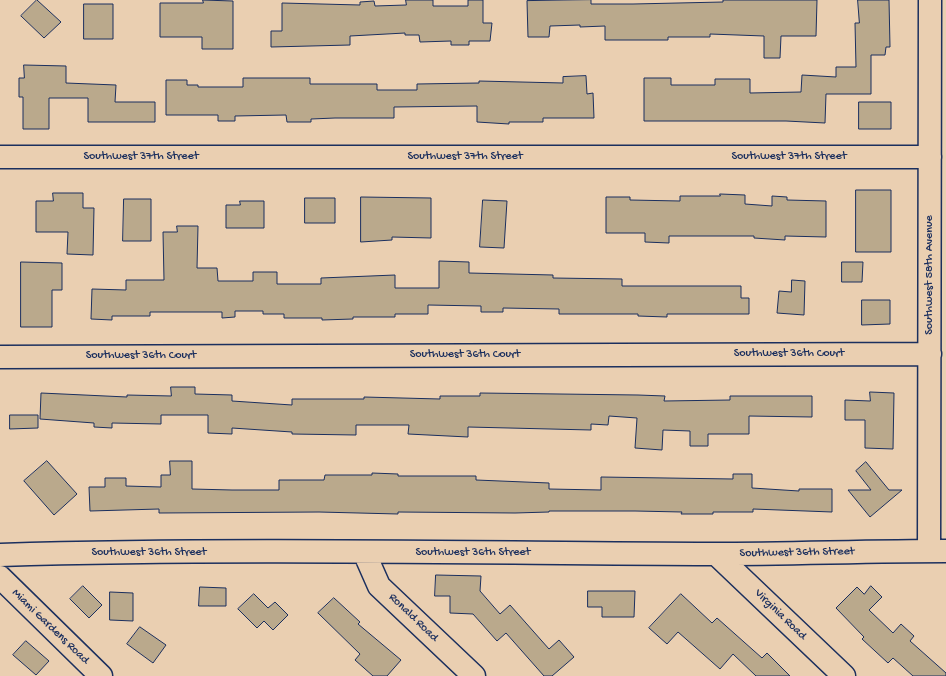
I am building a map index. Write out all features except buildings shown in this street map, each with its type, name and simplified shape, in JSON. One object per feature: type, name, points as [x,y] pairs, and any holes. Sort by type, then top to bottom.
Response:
[{"type":"street","name":"Southwest 58th Avenue","points":[[930,0],[930,354],[938,551]]},
{"type":"street","name":"Southwest 37th Street","points":[[0,157],[930,157]]},
{"type":"street","name":"Southwest 36th Court","points":[[0,356],[930,354]]},
{"type":"street","name":"Southwest 36th Street","points":[[0,555],[73,553],[364,552],[716,554],[938,551]]},
{"type":"street","name":"Ronald Road","points":[[364,552],[379,586],[474,676]]},
{"type":"street","name":"Virginia Road","points":[[716,554],[844,676]]},
{"type":"street","name":"Miami Gardens Road","points":[[0,577],[101,676]]}]
